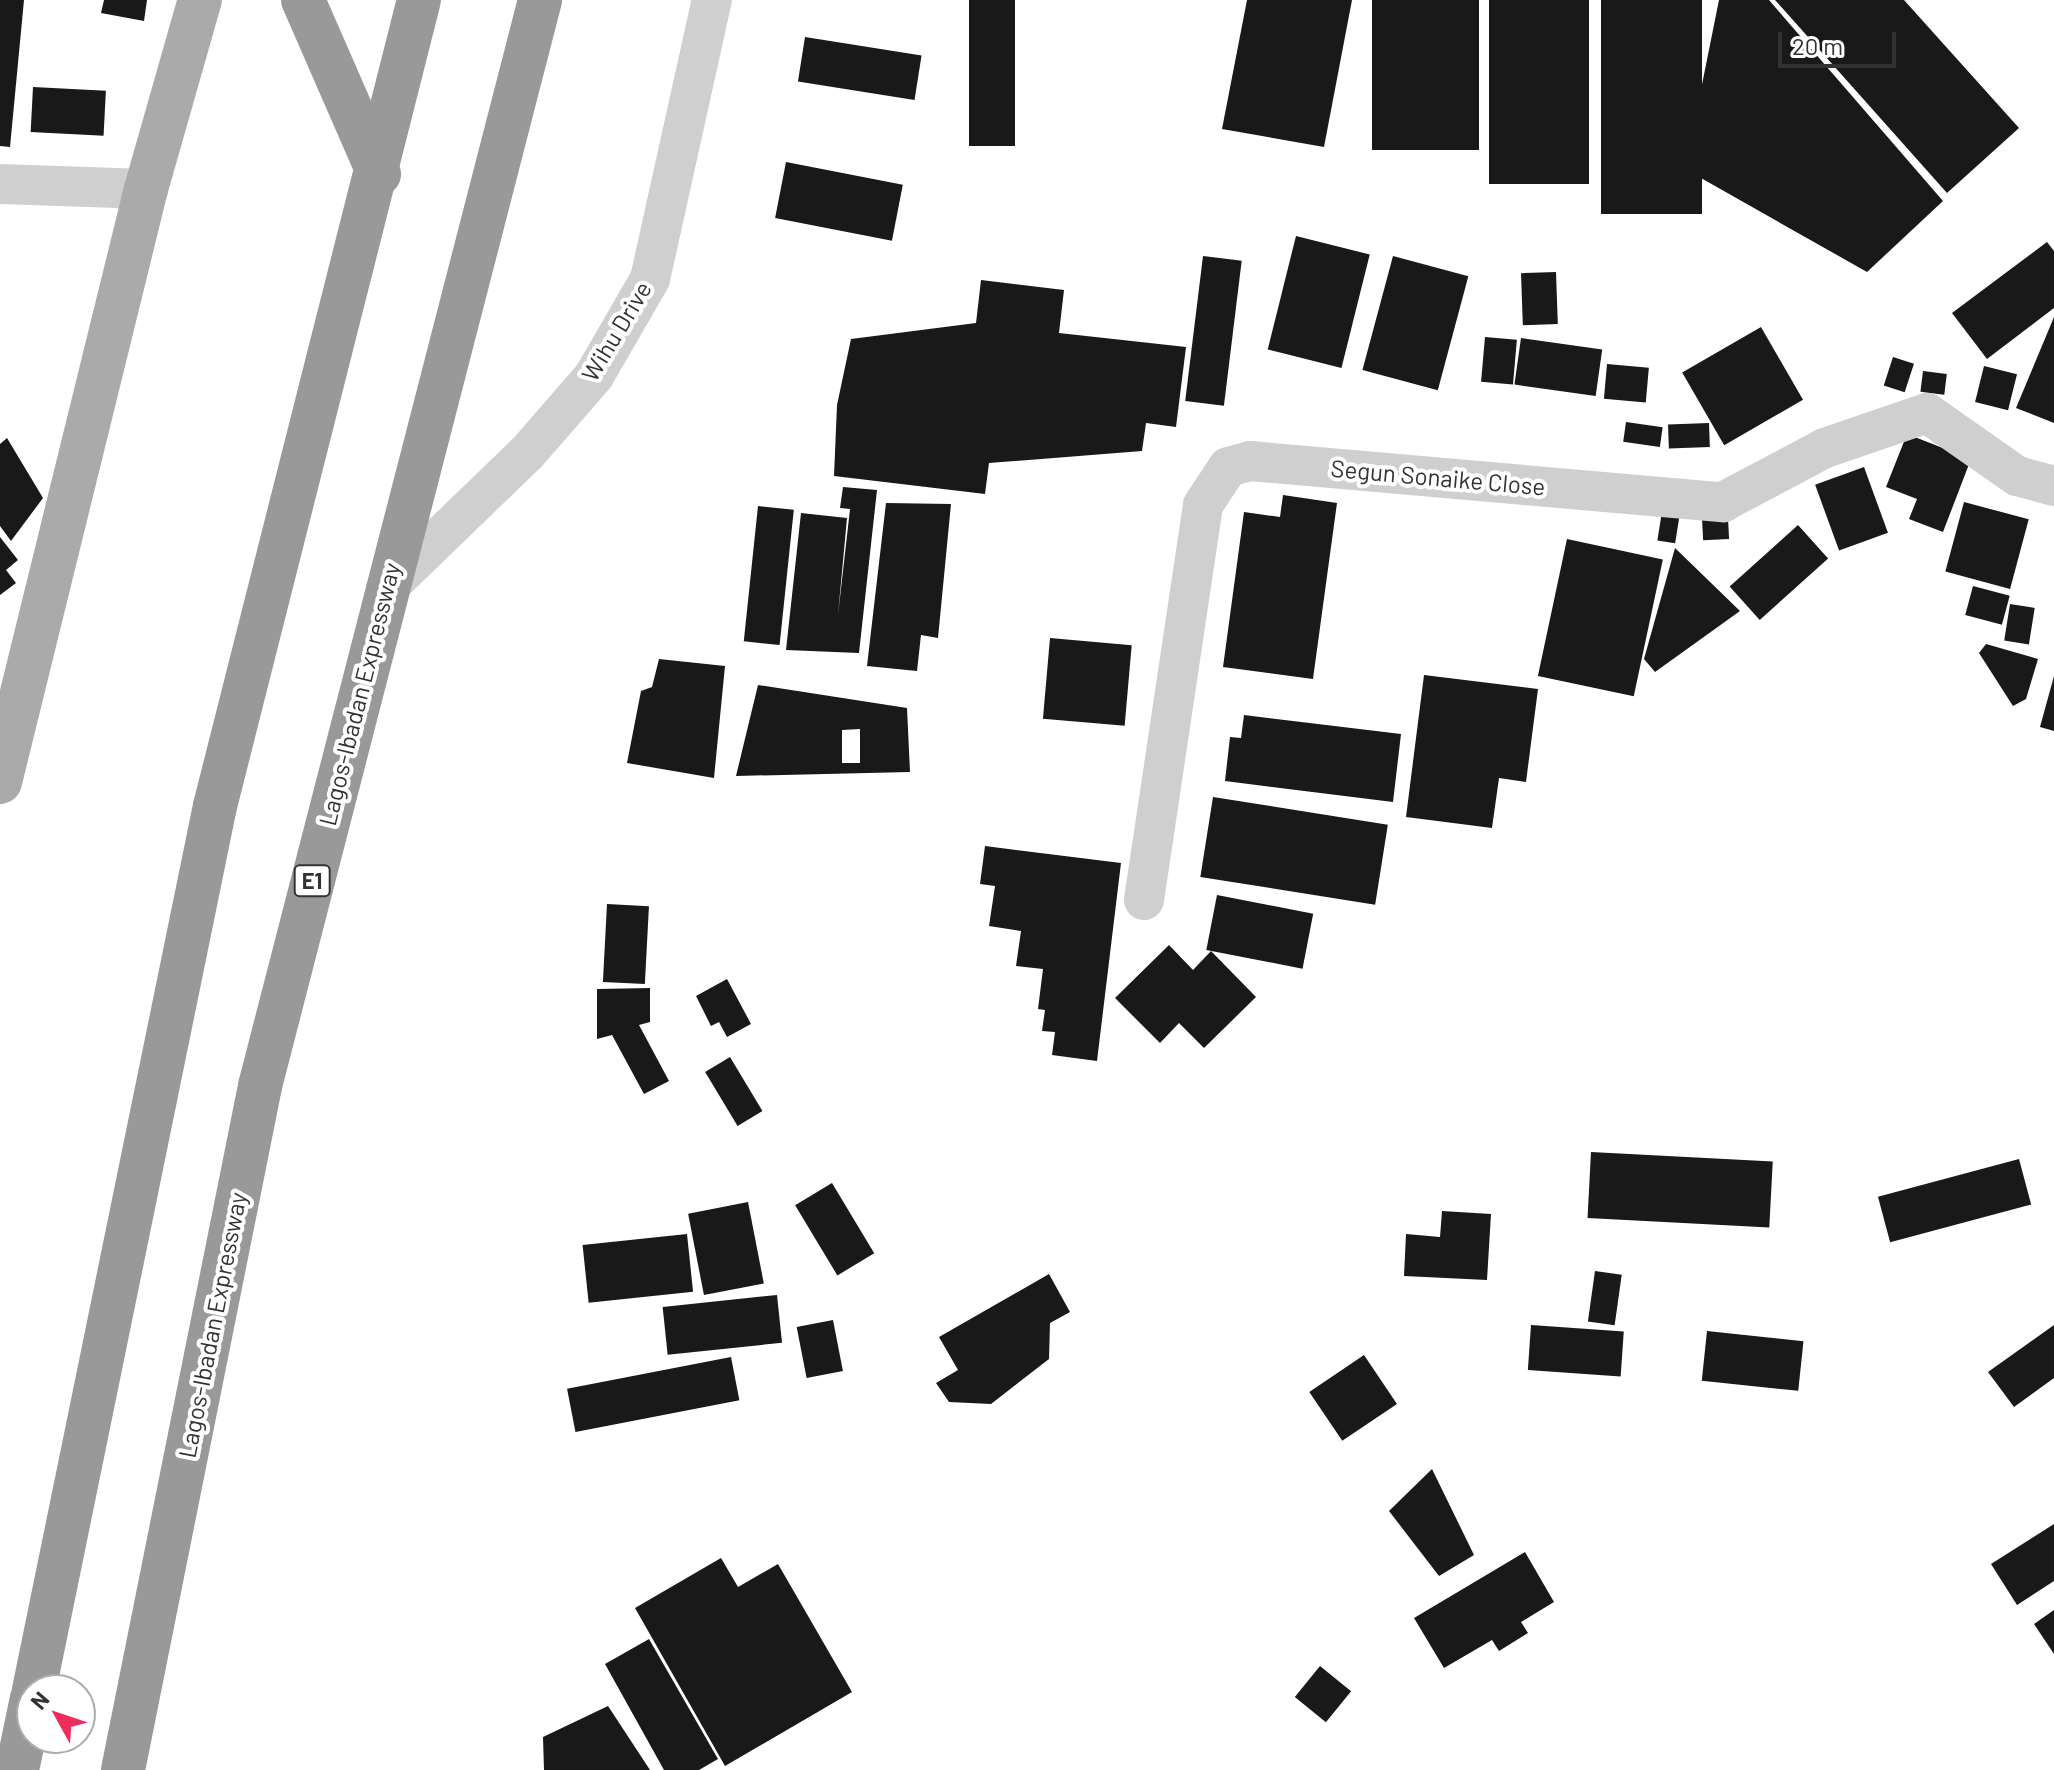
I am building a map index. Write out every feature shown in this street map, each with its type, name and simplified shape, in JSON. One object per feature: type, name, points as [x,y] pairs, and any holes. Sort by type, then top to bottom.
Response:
[{"type":"highway","points":[[303,0],[379,174]]},
{"type":"highway","points":[[37,1674],[215,806],[379,174],[419,0]]},
{"type":"highway","name":"Lagos-Ibadan Expressway","points":[[123,1770],[260,1086],[540,0]]},
{"type":"main road","points":[[0,782],[146,189],[200,0]]},
{"type":"street","name":"Wihu Drive","points":[[386,589],[527,453],[594,376],[650,279],[712,0]]},
{"type":"street","points":[[0,184],[146,189]]},
{"type":"street","name":"Segun Sonaike Close","points":[[1144,900],[1203,505],[1228,467],[1250,461],[1723,502],[1825,448],[1927,413],[2017,476],[2054,486]]},
{"type":"building","points":[[0,0],[24,0],[10,147],[0,146]]},
{"type":"building","points":[[104,0],[147,0],[144,21],[101,13]]},
{"type":"building","points":[[969,0],[1015,0],[1015,146],[969,146]]},
{"type":"building","points":[[1247,0],[1352,0],[1324,147],[1222,129]]},
{"type":"building","points":[[1372,0],[1479,0],[1479,150],[1372,150]]},
{"type":"building","points":[[1489,0],[1589,0],[1589,184],[1489,184]]},
{"type":"building","points":[[1601,0],[1702,0],[1702,214],[1601,214]]},
{"type":"building","points":[[1719,0],[1769,0],[1943,201],[1867,272],[1685,169]]},
{"type":"building","points":[[1775,0],[1904,0],[2019,128],[1947,193]]},
{"type":"building","points":[[805,37],[922,55],[915,100],[798,81]]},
{"type":"building","points":[[33,87],[106,91],[104,136],[31,132]]},
{"type":"building","points":[[786,162],[903,185],[892,241],[775,218]]},
{"type":"building","points":[[1296,236],[1370,254],[1341,368],[1268,350]]},
{"type":"building","points":[[2047,242],[2054,251],[2054,308],[1987,359],[1952,313]]},
{"type":"building","points":[[1203,256],[1242,261],[1224,406],[1185,401]]},
{"type":"building","points":[[1393,256],[1468,276],[1438,390],[1362,370]]},
{"type":"building","points":[[1556,272],[1558,324],[1523,325],[1521,273]]},
{"type":"building","points":[[981,280],[1064,290],[1059,333],[1186,347],[1176,427],[1146,423],[1142,451],[989,463],[985,494],[834,476],[837,405],[851,339],[976,323]]},
{"type":"building","points":[[2054,317],[2054,423],[2016,408]]},
{"type":"building","points":[[1761,327],[1803,400],[1724,445],[1682,372]]},
{"type":"building","points":[[1485,337],[1517,340],[1513,385],[1481,382]]},
{"type":"building","points":[[1521,338],[1602,349],[1596,396],[1514,385]]},
{"type":"building","points":[[1893,357],[1914,364],[1905,392],[1884,386]]},
{"type":"building","points":[[1607,364],[1649,368],[1646,403],[1604,399]]},
{"type":"building","points":[[1984,366],[2017,374],[2008,410],[1975,402]]},
{"type":"building","points":[[1923,371],[1947,374],[1944,395],[1920,392]]},
{"type":"building","points":[[1626,422],[1663,427],[1660,447],[1623,442]]},
{"type":"building","points":[[1709,423],[1710,447],[1669,448],[1668,424]]},
{"type":"building","points":[[1907,434],[1971,459],[1943,532],[1909,519],[1917,499],[1886,487]]},
{"type":"building","points":[[7,438],[43,498],[11,541],[0,526],[0,444]]},
{"type":"building","points":[[1864,467],[1888,533],[1839,551],[1815,485]]},
{"type":"building","points":[[843,487],[877,490],[859,653],[786,650],[801,513],[847,518],[838,615],[850,509],[840,508]]},
{"type":"building","points":[[1283,495],[1337,503],[1313,679],[1223,667],[1244,512],[1280,517]]},
{"type":"building","points":[[1964,502],[2029,519],[2010,589],[1945,572]]},
{"type":"building","points":[[886,503],[951,504],[938,638],[921,635],[917,671],[867,666]]},
{"type":"building","points":[[1663,505],[1681,508],[1675,543],[1657,541]]},
{"type":"building","points":[[758,506],[794,510],[780,645],[744,641]]},
{"type":"building","points":[[1728,518],[1729,539],[1703,540],[1702,519]]},
{"type":"building","points":[[1798,525],[1828,558],[1760,620],[1730,587]]},
{"type":"building","points":[[0,537],[18,560],[6,570],[16,583],[0,595]]},
{"type":"building","points":[[1567,539],[1663,559],[1634,696],[1538,676]]},
{"type":"building","points":[[1675,548],[1740,611],[1655,672],[1644,659]]},
{"type":"building","points":[[1973,586],[2010,596],[2002,625],[1965,615]]},
{"type":"building","points":[[2010,604],[2035,608],[2029,644],[2004,641]]},
{"type":"building","points":[[1050,638],[1132,645],[1125,726],[1043,719]]},
{"type":"building","points":[[1986,644],[2038,659],[2026,699],[2013,706],[1979,653]]},
{"type":"building","points":[[659,659],[725,666],[714,778],[627,763],[641,691],[652,687]]},
{"type":"building","points":[[1424,675],[1538,689],[1526,782],[1499,778],[1492,828],[1406,817]]},
{"type":"building","points":[[2054,676],[2054,731],[2040,727]]},
{"type":"building","points":[[758,685],[907,708],[910,772],[736,776]],"holes":[[[860,729],[860,763],[842,763],[842,730]]]},
{"type":"building","points":[[1244,715],[1401,734],[1393,802],[1225,781],[1230,737],[1241,738]]},
{"type":"building","points":[[1213,797],[1388,825],[1375,905],[1200,877]]},
{"type":"building","points":[[985,846],[1121,863],[1097,1061],[1052,1055],[1055,1032],[1042,1031],[1045,1010],[1038,1009],[1043,969],[1016,966],[1021,931],[989,926],[995,886],[980,884]]},
{"type":"building","points":[[1217,895],[1313,914],[1303,969],[1206,950]]},
{"type":"building","points":[[607,904],[649,906],[645,984],[603,982]]},
{"type":"building","points":[[1169,945],[1193,970],[1211,951],[1256,997],[1204,1048],[1179,1023],[1160,1043],[1115,998]]},
{"type":"building","points":[[727,979],[751,1024],[727,1037],[719,1022],[711,1026],[696,996]]},
{"type":"building","points":[[650,988],[650,1022],[639,1025],[669,1081],[644,1094],[612,1035],[597,1039],[597,989]]},
{"type":"building","points":[[730,1057],[762,1111],[738,1126],[705,1072]]},
{"type":"building","points":[[1591,1152],[1773,1162],[1769,1227],[1588,1218]]},
{"type":"building","points":[[2019,1159],[2031,1204],[1890,1242],[1878,1197]]},
{"type":"building","points":[[832,1183],[874,1253],[837,1275],[795,1205]]},
{"type":"building","points":[[748,1202],[764,1283],[704,1295],[688,1214]]},
{"type":"building","points":[[1442,1211],[1491,1214],[1487,1280],[1404,1276],[1406,1234],[1440,1237]]},
{"type":"building","points":[[687,1234],[693,1292],[589,1303],[583,1245]]},
{"type":"building","points":[[1595,1271],[1622,1275],[1615,1325],[1588,1322]]},
{"type":"building","points":[[1049,1274],[1070,1312],[1050,1323],[1049,1359],[991,1404],[949,1402],[936,1383],[958,1370],[939,1337]]},
{"type":"building","points":[[777,1295],[782,1343],[668,1355],[663,1307]]},
{"type":"building","points":[[833,1320],[843,1371],[807,1378],[797,1327]]},
{"type":"building","points":[[1531,1325],[1624,1331],[1621,1376],[1528,1370]]},
{"type":"building","points":[[2054,1325],[2054,1378],[2014,1407],[1988,1372]]},
{"type":"building","points":[[1707,1331],[1803,1341],[1798,1391],[1702,1381]]},
{"type":"building","points":[[1364,1355],[1397,1404],[1342,1441],[1309,1392]]},
{"type":"building","points":[[731,1357],[739,1400],[575,1432],[567,1389]]},
{"type":"building","points":[[1432,1469],[1474,1555],[1439,1576],[1389,1511]]},
{"type":"building","points":[[2054,1524],[2054,1581],[2017,1605],[1991,1564]]},
{"type":"building","points":[[1525,1552],[1554,1602],[1521,1622],[1528,1633],[1499,1651],[1492,1640],[1444,1668],[1414,1618]]},
{"type":"building","points":[[721,1558],[738,1587],[778,1564],[852,1692],[725,1766],[635,1608]]},
{"type":"building","points":[[2054,1610],[2054,1654],[2034,1624]]},
{"type":"building","points":[[649,1639],[718,1759],[699,1770],[664,1770],[605,1664]]},
{"type":"building","points":[[1320,1666],[1351,1691],[1326,1722],[1295,1697]]},
{"type":"building","points":[[608,1706],[650,1770],[544,1770],[543,1737]]}]
